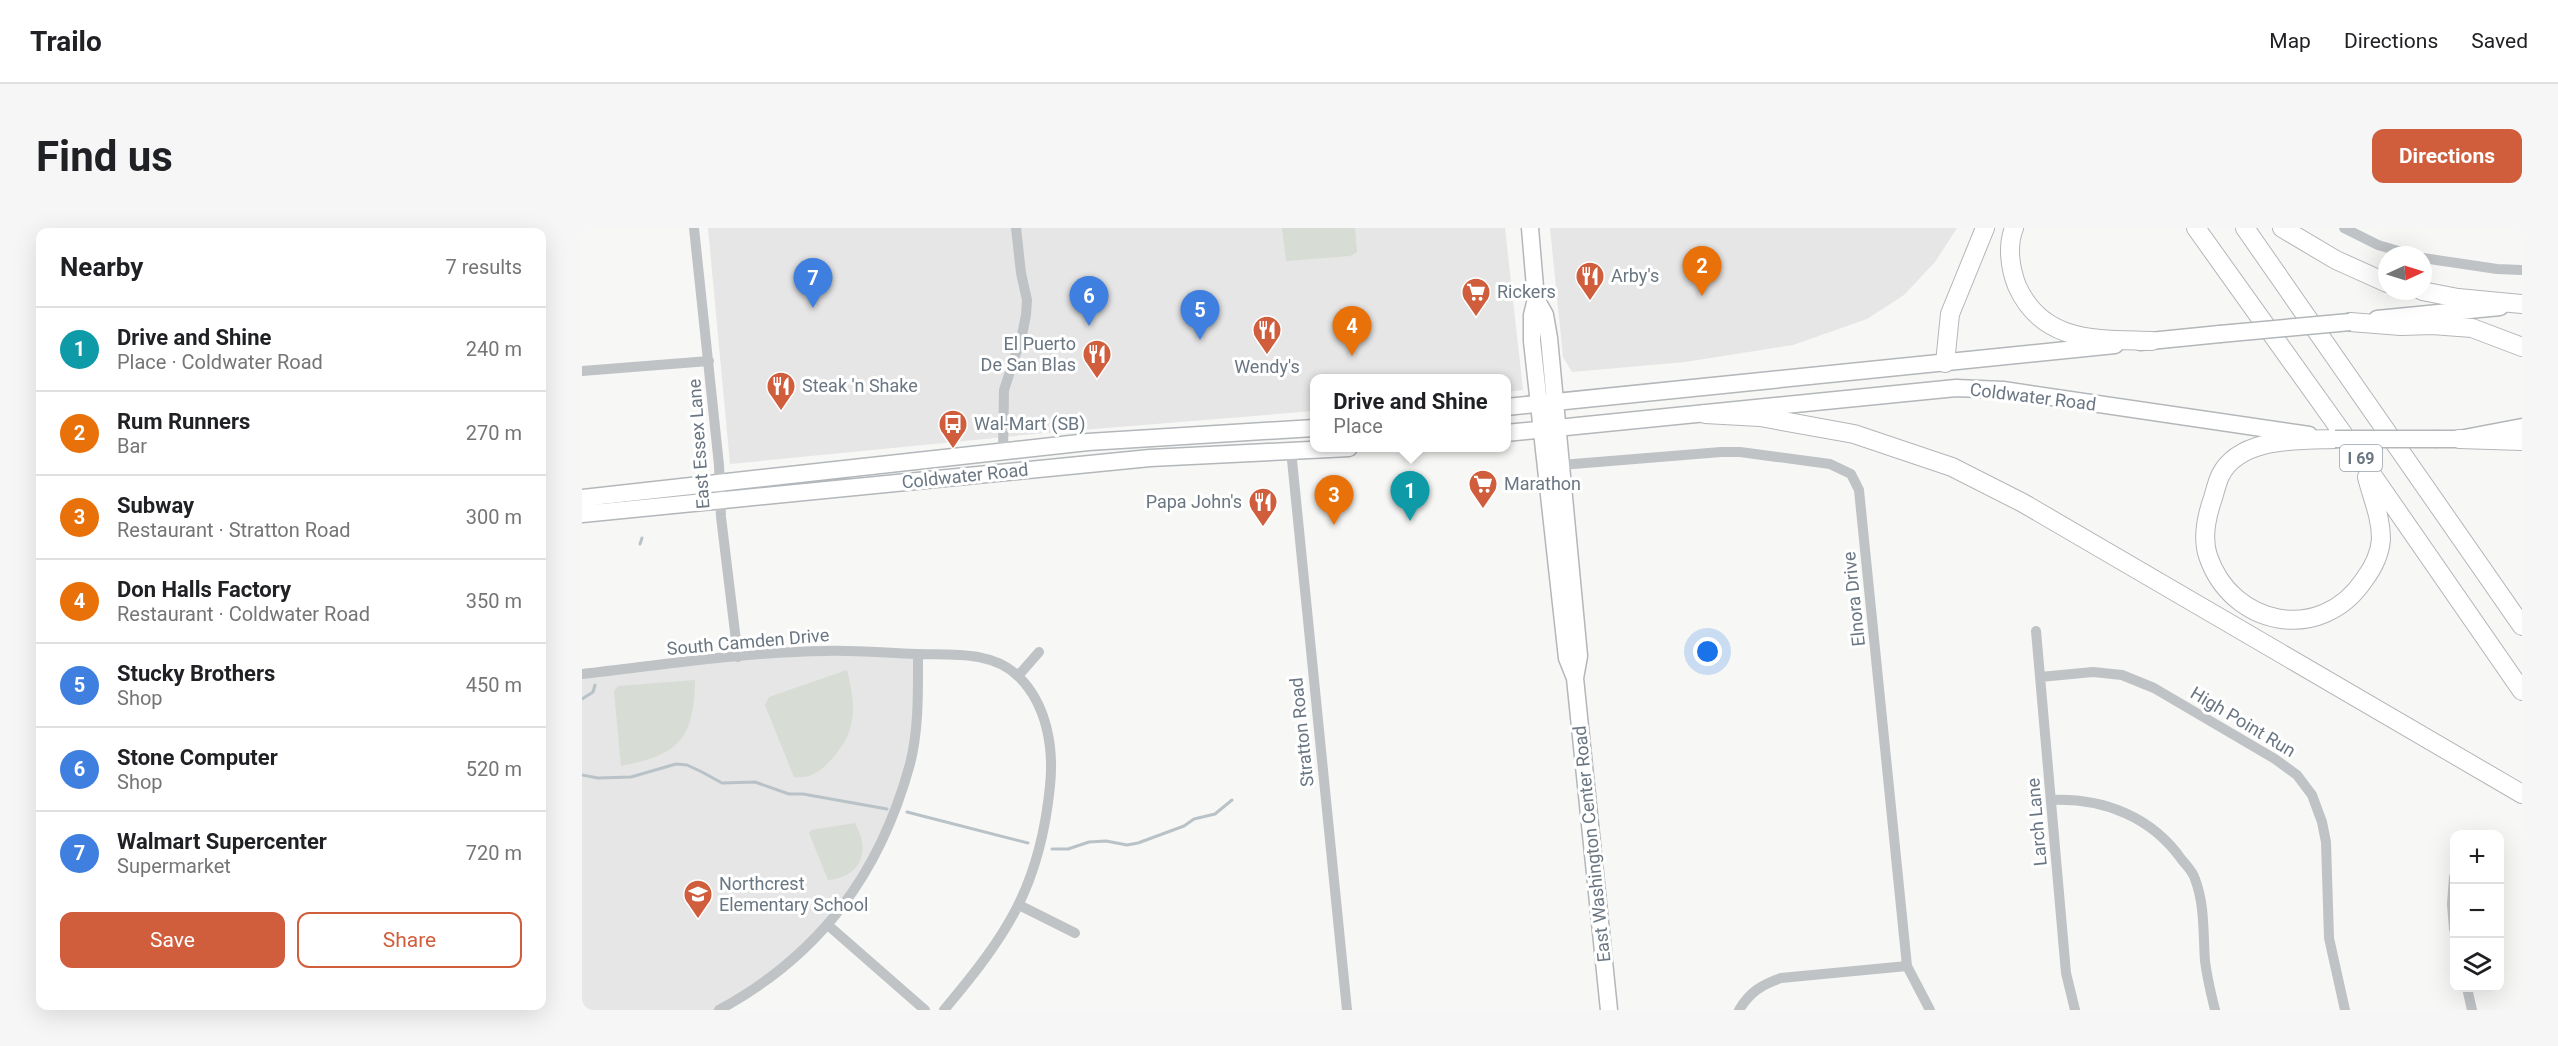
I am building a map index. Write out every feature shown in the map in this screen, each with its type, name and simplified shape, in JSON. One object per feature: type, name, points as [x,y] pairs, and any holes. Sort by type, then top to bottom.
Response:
[{"type":"highway","points":[[1945,363],[1950,314],[1985,228]]},
{"type":"highway","points":[[2014,228],[2010,239],[2012,273],[2023,297],[2038,318],[2061,332],[2092,339],[2152,341]]},
{"type":"highway","name":"I 69","points":[[2196,228],[2364,463],[2522,691]]},
{"type":"highway","name":"I 69","points":[[2245,228],[2522,626]]},
{"type":"highway","points":[[2282,228],[2336,260],[2378,279]]},
{"type":"highway","points":[[2432,293],[2458,298],[2522,304]]},
{"type":"highway","points":[[2350,322],[2472,328],[2522,347]]},
{"type":"highway","points":[[1705,414],[1760,417],[1854,434],[1952,467],[2023,503],[2522,794]]},
{"type":"highway","points":[[2335,439],[2290,437],[2266,443],[2250,449],[2220,475],[2206,519],[2207,554],[2221,584],[2239,603],[2262,616],[2286,621],[2312,618],[2339,607],[2360,587],[2374,567],[2381,541],[2379,513],[2364,463]]},
{"type":"highway","points":[[2459,439],[2522,441]]},
{"type":"highway","points":[[2483,570],[2515,601],[2522,604]]},
{"type":"main road","name":"East Washington Center Road","points":[[1530,228],[1536,299],[1532,315],[1532,340],[1547,403],[1567,658],[1575,678],[1609,1010]]},
{"type":"main road","name":"Coldwater Road","points":[[1511,407],[2522,304]]},
{"type":"main road","name":"Coldwater Road","points":[[1511,433],[1956,388],[2003,390],[2290,437]]},
{"type":"main road","points":[[2335,439],[2459,439],[2522,428]]},
{"type":"main road","name":"Coldwater Road","points":[[582,498],[1088,442],[1310,429]]},
{"type":"main road","name":"East Washington Center Road","points":[[1549,429],[1561,465],[1580,657],[1575,678]]},
{"type":"main road","points":[[1210,454],[1216,448],[1257,439],[1280,437],[1289,430]]},
{"type":"main road","points":[[1291,450],[1299,443],[1310,441]]},
{"type":"main road","points":[[1005,472],[1019,464],[1049,460],[1081,450],[1088,442]]},
{"type":"main road","name":"Coldwater Road","points":[[582,514],[1005,472],[1210,454],[1310,449]]},
{"type":"main road","points":[[908,482],[913,477],[940,470],[993,461],[1003,451]]},
{"type":"main road","points":[[870,486],[881,477],[922,467],[926,460]]},
{"type":"main road","points":[[721,500],[730,493],[788,480],[795,473]]},
{"type":"main road","points":[[606,512],[612,507],[643,499],[705,493],[720,482]]},
{"type":"street","name":"East Essex Lane","points":[[694,228],[738,657]]},
{"type":"street","points":[[1003,451],[1004,390],[1023,335],[1027,300],[1021,273],[1017,228]]},
{"type":"street","points":[[2344,228],[2381,246]]},
{"type":"street","points":[[2432,259],[2497,269],[2522,270]]},
{"type":"street","points":[[582,371],[709,361]]},
{"type":"street","name":"Stratton Road","points":[[1291,450],[1347,1010]]},
{"type":"street","name":"Elnora Drive","points":[[1561,465],[1721,452],[1830,464],[1851,474],[1859,490],[1907,966],[1930,1010]]},
{"type":"street","name":"Larch Lane","points":[[2036,631],[2066,973],[2075,1010]]},
{"type":"street","name":"South Camden Drive","points":[[582,674],[738,657],[825,651],[957,654],[992,660],[1018,676]]},
{"type":"street","points":[[944,1010],[985,961],[1013,919],[1034,873],[1046,824],[1051,776],[1048,731],[1036,700],[1018,676],[1039,652]]},
{"type":"street","points":[[719,1010],[781,970],[829,926],[858,886],[886,833],[910,762],[918,698],[918,654]]},
{"type":"street","name":"High Point Run","points":[[2040,677],[2093,672],[2122,675],[2154,688],[2275,759],[2297,776],[2312,795],[2322,822],[2326,842],[2329,938],[2344,1010]]},
{"type":"street","points":[[2052,800],[2068,799],[2102,804],[2134,817],[2168,840],[2195,878],[2204,921],[2205,962],[2215,1010]]},
{"type":"street","points":[[1019,905],[1075,933]]},
{"type":"street","points":[[829,926],[925,1010]]},
{"type":"street","points":[[1739,1010],[1748,996],[1762,984],[1781,978],[1907,966]]},
{"type":"street","points":[[2469,992],[2472,1010]]},
{"type":"shaded area","points":[[708,228],[1505,228],[1523,390],[1511,391],[1511,374],[1310,374],[1310,411],[1045,433],[730,464]]},
{"type":"shaded area","points":[[1282,228],[1355,228],[1357,252],[1350,256],[1286,261]]},
{"type":"shaded area","points":[[1550,228],[1957,228],[1935,262],[1904,295],[1867,319],[1793,345],[1685,362],[1572,372],[1563,357]]},
{"type":"shaded area","points":[[918,654],[910,762],[886,833],[829,926],[719,1010],[582,1010],[582,674],[738,657]]},
{"type":"shaded area","points":[[847,670],[853,709],[849,732],[837,753],[820,770],[812,775],[794,777],[765,705],[769,697]]},
{"type":"shaded area","points":[[695,680],[691,717],[679,741],[670,750],[657,756],[621,766],[614,691],[618,686]]},
{"type":"shaded area","points":[[855,823],[862,844],[860,861],[848,874],[828,880],[809,833],[811,830]]},
{"type":"waterway","points":[[640,544],[642,538]]},
{"type":"waterway","points":[[582,699],[593,692],[595,685]]},
{"type":"waterway","points":[[582,775],[598,778],[631,777],[676,764],[687,765],[722,783],[755,782],[789,794],[803,794],[887,809]]},
{"type":"waterway","points":[[1052,849],[1068,849],[1089,842],[1106,841],[1127,845],[1138,843],[1184,826],[1194,819],[1215,814],[1232,800]]},
{"type":"waterway","points":[[907,812],[1028,843]]},
{"type":"place","name":"Rum Runners","points":[[1702,296]]},
{"type":"place","name":"Arby's","points":[[1590,302]]},
{"type":"place","name":"Walmart Supercenter","points":[[813,308]]},
{"type":"place","name":"Rickers","points":[[1476,318]]},
{"type":"place","name":"Stone Computer","points":[[1089,326]]},
{"type":"place","name":"Stucky Brothers","points":[[1200,340]]},
{"type":"place","name":"Wendy's","points":[[1267,356]]},
{"type":"place","name":"Don Halls Factory","points":[[1352,356]]},
{"type":"place","name":"El Puerto De San Blas","points":[[1097,380]]},
{"type":"place","name":"Steak 'n Shake","points":[[781,412]]},
{"type":"place","name":"Wal-Mart (SB)","points":[[953,450]]},
{"type":"place","name":"Marathon","points":[[1483,510]]},
{"type":"place","name":"Drive and Shine","points":[[1410,521]]},
{"type":"place","name":"Subway","points":[[1334,525]]},
{"type":"place","name":"Papa John's","points":[[1263,528]]},
{"type":"place","name":"Northcrest Elementary School","points":[[698,920]]}]
